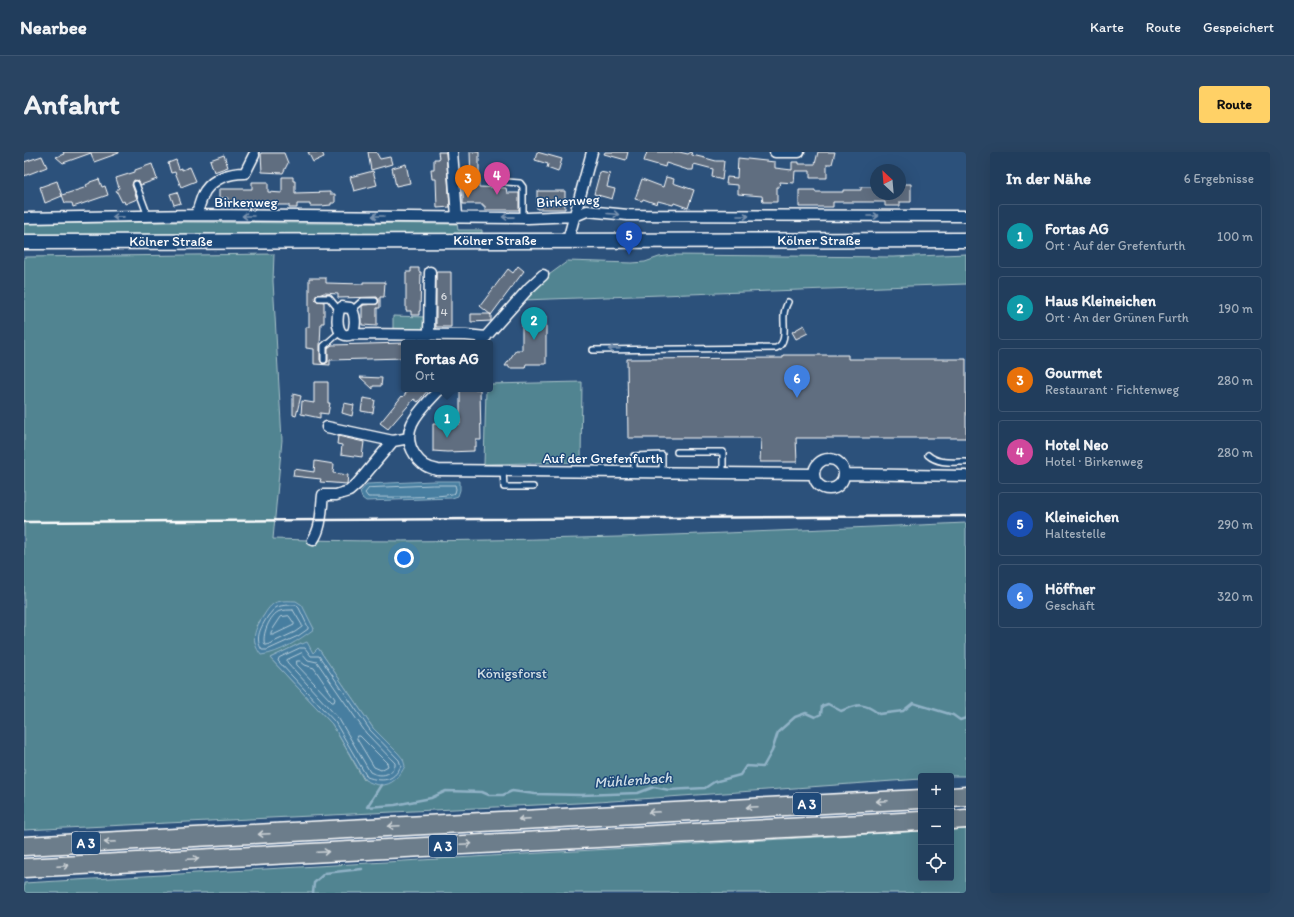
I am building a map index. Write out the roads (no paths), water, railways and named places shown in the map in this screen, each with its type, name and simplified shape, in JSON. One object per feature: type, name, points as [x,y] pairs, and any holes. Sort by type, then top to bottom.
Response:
[{"type":"highway","name":"A 3","points":[[24,846],[918,799]]},
{"type":"highway","points":[[954,820],[966,819]]},
{"type":"highway","name":"A 3","points":[[24,868],[918,821]]},
{"type":"main road","name":"Kölner Straße","points":[[24,242],[966,240]]},
{"type":"street","points":[[452,152],[457,216]]},
{"type":"street","points":[[568,240],[592,152]]},
{"type":"street","points":[[774,152],[799,152]]},
{"type":"street","name":"Birkenweg","points":[[196,215],[205,191],[218,179],[226,175],[245,173],[254,155]]},
{"type":"street","name":"Birkenweg","points":[[24,218],[196,215],[457,216],[523,218],[575,216],[587,211],[628,215],[966,216]]},
{"type":"street","points":[[429,335],[430,272]]},
{"type":"street","points":[[352,334],[354,328],[352,310],[346,307],[339,310],[338,322],[340,332],[344,335],[466,335],[483,340],[524,293],[543,275]]},
{"type":"street","points":[[327,427],[393,441],[409,438],[409,428],[413,421],[437,392]]},
{"type":"street","name":"Auf der Grefenfurth","points":[[409,438],[410,444],[419,461],[430,469],[438,470],[814,474]]},
{"type":"street","points":[[313,540],[317,535],[320,526],[323,495],[336,495],[349,491],[357,484],[393,441]]},
{"type":"street","points":[[825,460],[829,460],[838,463],[844,474],[841,483],[838,486],[829,489],[824,488],[817,483],[814,474],[817,465],[825,460]]},
{"type":"street","points":[[844,474],[966,476]]},
{"type":"lane","points":[[490,174],[501,174],[508,182],[520,183],[523,187],[523,218]]},
{"type":"lane","points":[[136,184],[148,216]]},
{"type":"lane","points":[[319,298],[329,298],[339,310]]},
{"type":"lane","points":[[352,310],[362,302],[375,301]]},
{"type":"lane","points":[[593,350],[635,348],[778,347],[783,341],[784,313],[788,302]]},
{"type":"lane","points":[[324,360],[324,346],[340,332]]},
{"type":"lane","points":[[677,452],[723,452],[723,473]]},
{"type":"lane","points":[[634,472],[634,456],[662,455],[662,472]]},
{"type":"lane","points":[[928,455],[934,460],[946,462],[966,462]]},
{"type":"lane","points":[[503,471],[504,487],[533,487]]},
{"type":"water","points":[[460,481],[458,496],[452,498],[366,501],[362,498],[360,492],[367,484]]},
{"type":"water","points":[[296,601],[302,605],[314,629],[296,642],[282,649],[261,655],[255,645],[254,640],[258,625],[265,613],[277,602]]},
{"type":"water","points":[[307,642],[313,653],[318,648],[373,728],[403,759],[405,766],[398,777],[392,782],[384,785],[378,785],[365,780],[332,724],[270,658],[301,643]]},
{"type":"waterway","name":"Mühlenbach","points":[[367,807],[395,805],[431,798],[446,791],[482,792],[489,795],[503,795],[512,791],[535,794],[581,795],[638,793],[654,787],[669,790],[705,788],[714,782],[740,775],[746,766],[763,767],[772,751],[778,732],[795,717],[806,713],[815,717],[821,714],[822,706],[828,704],[841,711],[861,705],[869,707],[879,714],[903,711],[913,703],[953,715],[960,720],[966,718]]},
{"type":"waterway","points":[[367,807],[381,785]]},
{"type":"waterway","name":"Mühlenbach","points":[[313,893],[314,883],[325,873],[362,869]]},
{"type":"railway","points":[[24,522],[966,516]]},
{"type":"place","name":"Hotel Neo","points":[[497,195]]},
{"type":"place","name":"Gourmet","points":[[468,198]]},
{"type":"place","name":"Kleineichen","points":[[629,255]]},
{"type":"place","name":"Haus Kleineichen","points":[[534,340]]},
{"type":"place","name":"Höffner","points":[[797,398]]},
{"type":"place","name":"Fortas AG","points":[[447,438]]},
{"type":"park label","name":"Königsforst","points":[[512,673]]}]
